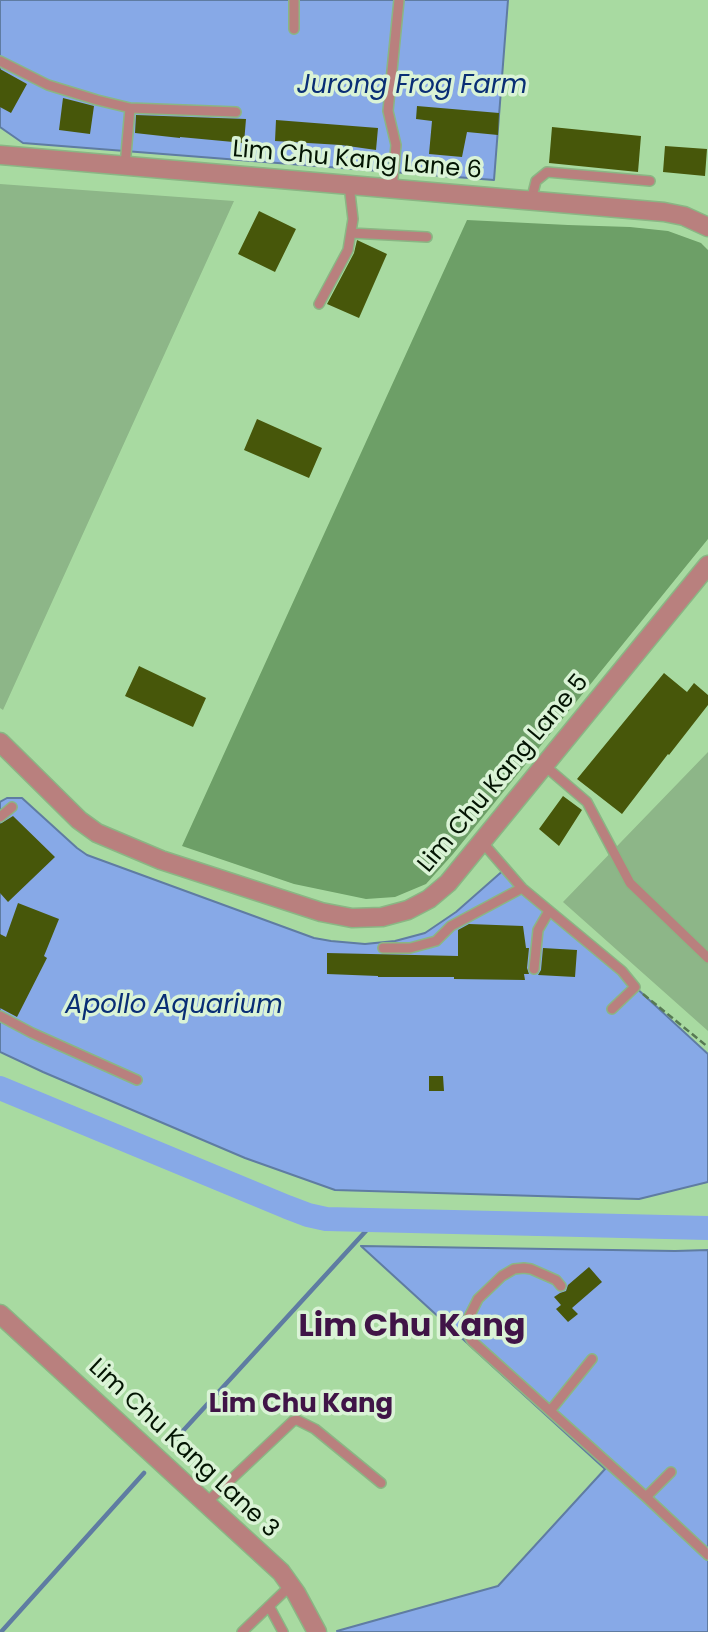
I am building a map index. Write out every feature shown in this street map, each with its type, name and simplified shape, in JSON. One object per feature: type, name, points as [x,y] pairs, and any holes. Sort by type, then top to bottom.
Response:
[{"type":"street","name":"Lim Chu Kang Lane 6","points":[[0,155],[664,212],[684,216],[708,227]]},
{"type":"street","name":"Lim Chu Kang Lane 5","points":[[0,742],[79,820],[97,833],[161,860],[321,912],[352,918],[382,917],[408,910],[429,899],[448,883],[708,565]]},
{"type":"street","points":[[0,769],[13,755]]},
{"type":"street","name":"Lim Chu Kang Lane 3","points":[[0,1314],[281,1572],[317,1632]]},
{"type":"lane","points":[[294,0],[294,29]]},
{"type":"lane","points":[[392,189],[396,145],[388,111],[399,0]]},
{"type":"lane","points":[[0,61],[48,85],[130,108],[236,112]]},
{"type":"lane","points":[[125,166],[130,108]]},
{"type":"lane","points":[[531,201],[536,181],[547,172],[650,181]]},
{"type":"lane","points":[[319,304],[348,250],[353,219],[349,185]]},
{"type":"lane","points":[[351,233],[427,237]]},
{"type":"lane","points":[[545,766],[587,802],[630,883],[708,958]]},
{"type":"lane","points":[[0,817],[12,807]]},
{"type":"lane","points":[[483,843],[522,888],[622,971],[635,987],[611,1009]]},
{"type":"lane","points":[[383,948],[410,948],[436,942],[451,926],[522,888]]},
{"type":"lane","points":[[534,969],[538,930],[549,911]]},
{"type":"lane","points":[[0,1016],[137,1080]]},
{"type":"lane","points":[[561,1286],[556,1280],[531,1269],[514,1269],[478,1298],[467,1321],[466,1331],[472,1341],[708,1555]]},
{"type":"lane","points":[[550,1411],[592,1359]]},
{"type":"lane","points":[[206,1503],[297,1420],[315,1429],[381,1483]]},
{"type":"lane","points":[[646,1497],[671,1472]]},
{"type":"lane","points":[[242,1632],[290,1585]]},
{"type":"lane","points":[[270,1606],[283,1632]]},
{"type":"path","points":[[635,987],[708,1047]]},
{"type":"green space","points":[[0,184],[234,201],[3,710],[0,708]]},
{"type":"green space","points":[[467,220],[668,231],[701,243],[708,250],[708,539],[426,884],[395,897],[366,899],[294,884],[182,846]]},
{"type":"green space","points":[[708,752],[708,1031],[563,902]]},
{"type":"water","name":"Jurong Frog Farm","points":[[0,0],[508,0],[494,180],[23,143],[0,127]]},
{"type":"water","name":"Apollo Aquarium","points":[[7,798],[22,798],[87,855],[314,938],[331,941],[365,944],[395,941],[425,933],[456,912],[506,868],[708,1054],[708,1182],[639,1199],[335,1190],[245,1158],[0,1052],[0,802]]},
{"type":"water","points":[[361,1246],[708,1250],[708,1632],[337,1631],[498,1586],[605,1469]]},
{"type":"building","points":[[0,69],[27,84],[11,113],[0,107]]},
{"type":"building","points":[[63,98],[94,106],[90,134],[59,130]]},
{"type":"building","points":[[417,106],[499,113],[498,135],[467,132],[462,157],[429,154],[432,121],[416,119]]},
{"type":"building","points":[[136,115],[246,119],[244,143],[135,133]]},
{"type":"building","points":[[276,120],[378,128],[376,150],[275,141]]},
{"type":"building","points":[[552,127],[641,136],[638,172],[549,163]]},
{"type":"building","points":[[665,146],[707,149],[705,176],[663,172]]},
{"type":"building","points":[[259,211],[296,229],[275,272],[238,254]]},
{"type":"building","points":[[357,240],[387,254],[359,318],[327,304],[354,253]]},
{"type":"building","points":[[257,419],[322,448],[309,478],[244,450]]},
{"type":"building","points":[[139,666],[206,698],[193,727],[125,696]]},
{"type":"building","points":[[664,673],[687,692],[694,683],[708,695],[708,705],[622,814],[577,779]]},
{"type":"building","points":[[563,796],[582,810],[559,846],[539,829]]},
{"type":"building","points":[[13,816],[55,857],[8,902],[0,893],[0,824]]},
{"type":"building","points":[[18,903],[59,919],[44,956],[47,958],[17,1017],[0,1008],[0,934],[6,937]]},
{"type":"building","points":[[469,924],[523,926],[526,948],[529,948],[529,974],[524,974],[525,980],[327,974],[327,953],[458,956],[458,930]]},
{"type":"building","points":[[543,948],[577,950],[575,977],[538,975]]},
{"type":"building","points":[[429,1076],[443,1076],[444,1091],[429,1091]]},
{"type":"building","points":[[589,1267],[602,1282],[572,1308],[578,1314],[568,1322],[556,1309],[561,1305],[554,1297],[566,1291],[568,1285]]},
{"type":"waterway","points":[[0,1088],[287,1207],[326,1219],[708,1228]]},
{"type":"waterway","points":[[170,1445],[375,1221]]},
{"type":"waterway","points":[[1,1632],[144,1473]]},
{"type":"district","name":"Lim Chu Kang","points":[[412,1328]]},
{"type":"district","name":"Lim Chu Kang","points":[[301,1405]]}]
